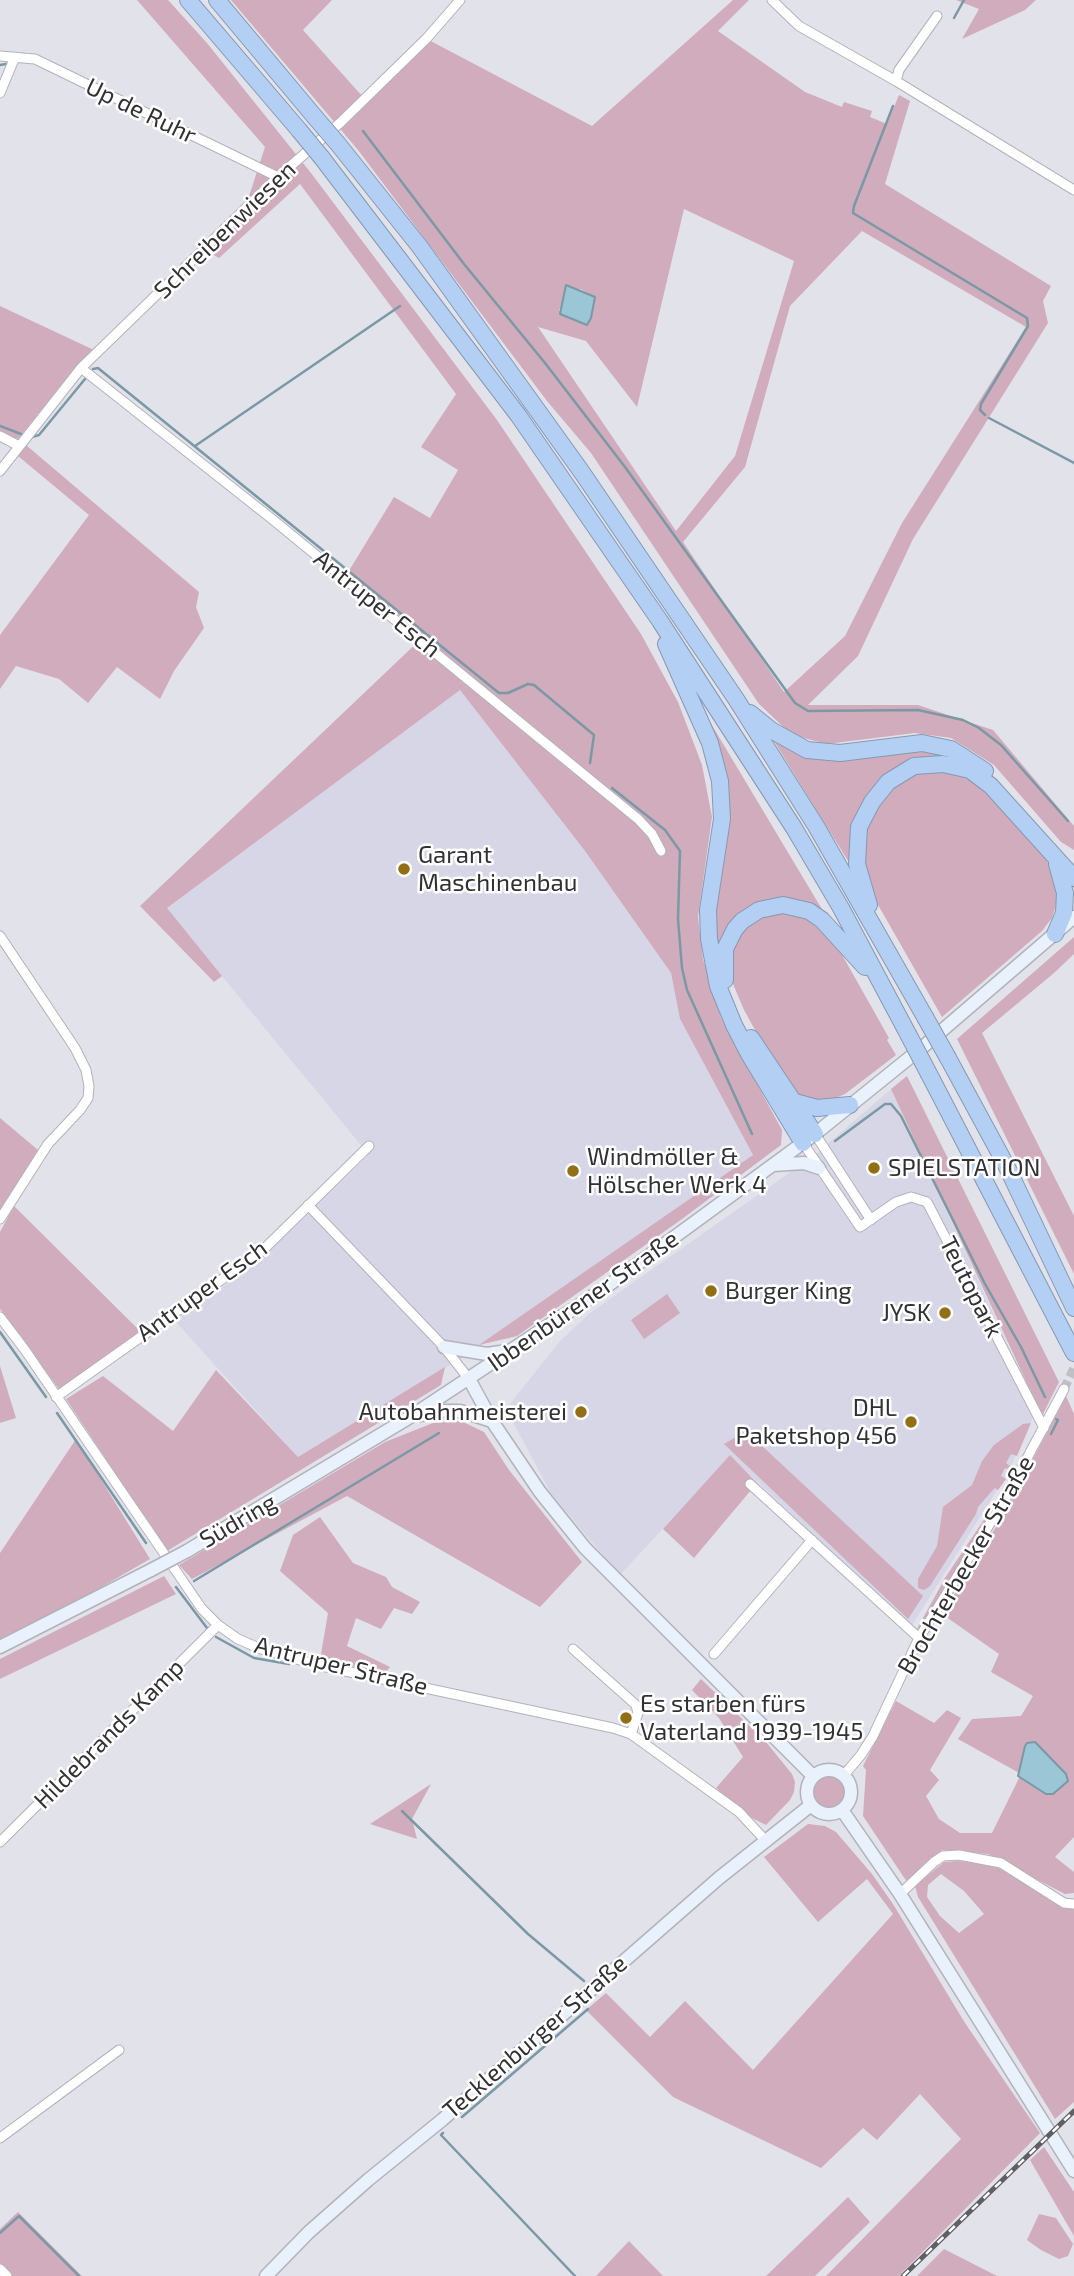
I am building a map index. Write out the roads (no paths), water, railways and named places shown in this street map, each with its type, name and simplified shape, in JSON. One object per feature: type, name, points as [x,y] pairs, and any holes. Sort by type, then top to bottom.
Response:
[{"type":"highway","points":[[188,0],[322,158],[518,415],[660,621],[794,828],[841,908],[1074,1353]]},
{"type":"highway","points":[[217,0],[420,247],[581,471],[736,699],[816,826],[948,1058],[1006,1166],[1074,1308]]},
{"type":"highway","points":[[660,621],[667,647],[710,743],[720,781],[722,819],[708,909],[709,940],[718,986],[739,1034],[809,1138]]},
{"type":"highway","points":[[736,699],[771,730],[807,750],[840,753],[922,743],[951,749],[987,772],[1054,847],[1072,862]]},
{"type":"highway","points":[[891,958],[867,902],[857,864],[859,827],[872,802],[888,782],[914,766],[943,764],[970,770],[991,786],[1074,878]]},
{"type":"highway","points":[[1053,856],[1065,893],[1065,913],[1055,934]]},
{"type":"highway","points":[[809,1138],[795,1102],[752,1040],[730,996],[724,977],[724,949],[735,929],[750,915],[771,906],[783,905],[809,911],[833,931],[883,987]]},
{"type":"highway","points":[[795,1102],[817,1108],[850,1105]]},
{"type":"main road","name":"Ibbenbürener Straße","points":[[813,1776],[585,1548],[540,1492],[492,1421],[469,1379],[602,1290],[809,1138],[1074,917]]},
{"type":"main road","points":[[773,1165],[804,1163],[819,1168]]},
{"type":"main road","points":[[444,1347],[487,1354],[511,1351]]},
{"type":"main road","name":"Südring","points":[[0,1647],[187,1551],[410,1418],[469,1379]]},
{"type":"main road","points":[[410,1418],[439,1411],[460,1411],[492,1421]]},
{"type":"main road","points":[[824,1770],[844,1775],[851,1789],[851,1797],[842,1810],[836,1814],[822,1814],[810,1805],[807,1791],[813,1776],[824,1770]]},
{"type":"main road","name":"Tecklenburger Straße","points":[[266,2276],[306,2234],[368,2180],[442,2120],[580,1997],[765,1840],[810,1805]]},
{"type":"main road","points":[[842,1810],[900,1894],[1074,2171]]},
{"type":"street","name":"Schreibenwiesen","points":[[0,471],[82,368],[278,177],[341,122],[426,38],[460,0]]},
{"type":"street","points":[[772,0],[799,26],[896,81],[1074,190]]},
{"type":"street","points":[[896,81],[899,70],[937,16]]},
{"type":"street","name":"Up de Ruhr","points":[[0,56],[34,59],[278,177]]},
{"type":"street","points":[[0,93],[15,57]]},
{"type":"street","name":"Antruper Esch","points":[[82,368],[272,519],[638,819],[652,834],[661,851]]},
{"type":"street","points":[[0,436],[19,446]]},
{"type":"street","points":[[0,936],[75,1048],[86,1070],[89,1086],[88,1098],[80,1110],[48,1144],[0,1219]]},
{"type":"street","points":[[809,1138],[871,1220]]},
{"type":"street","name":"Teutopark","points":[[809,1138],[819,1168],[860,1227],[896,1202],[911,1197],[927,1202],[1044,1428]]},
{"type":"street","name":"Antruper Esch","points":[[56,1397],[262,1251],[369,1146]]},
{"type":"street","points":[[308,1205],[444,1347],[469,1379]]},
{"type":"street","name":"Antruper Straße","points":[[0,1317],[189,1591],[218,1625],[238,1639],[261,1649],[317,1665],[631,1734],[739,1812],[765,1840]]},
{"type":"street","name":"Brochterbecker Straße","points":[[844,1775],[873,1736],[919,1638],[1004,1501],[1065,1389]]},
{"type":"street","points":[[750,1484],[919,1638]]},
{"type":"street","points":[[714,1654],[811,1540]]},
{"type":"street","name":"Hildebrands Kamp","points":[[0,1842],[218,1625]]},
{"type":"street","points":[[573,1648],[636,1705],[638,1713],[631,1734]]},
{"type":"street","points":[[900,1894],[943,1856],[959,1855],[1001,1863],[1064,1903],[1074,1904]]},
{"type":"street","points":[[0,2137],[119,2050]]},
{"type":"street","points":[[0,2269],[7,2276]]},
{"type":"water","points":[[566,285],[595,297],[587,325],[560,314]]},
{"type":"water","points":[[1035,1742],[1066,1774],[1068,1781],[1053,1794],[1046,1794],[1018,1776],[1025,1746]]},
{"type":"waterway","points":[[954,18],[964,0]]},
{"type":"waterway","points":[[0,65],[6,64]]},
{"type":"waterway","points":[[893,106],[853,213],[1027,318],[1028,326],[981,404],[980,410],[985,415]]},
{"type":"waterway","points":[[363,131],[464,264],[625,467],[795,703],[808,711],[918,710],[963,720],[979,728],[1001,745],[1068,821]]},
{"type":"waterway","points":[[195,446],[400,306]]},
{"type":"waterway","points":[[93,369],[98,368],[499,693],[508,693],[528,684],[534,685],[594,735],[590,763]]},
{"type":"waterway","points":[[32,437],[39,435],[85,379]]},
{"type":"waterway","points":[[989,418],[1074,463]]},
{"type":"waterway","points":[[0,426],[21,434]]},
{"type":"waterway","points":[[612,788],[665,830],[680,851],[678,919],[682,968],[687,990],[752,1134]]},
{"type":"waterway","points":[[835,1141],[885,1104],[891,1104],[901,1116],[1045,1397]]},
{"type":"waterway","points":[[0,1332],[46,1397]]},
{"type":"waterway","points":[[57,1413],[146,1543]]},
{"type":"waterway","points":[[1051,1434],[1058,1420],[1056,1419]]},
{"type":"waterway","points":[[194,1581],[439,1433]]},
{"type":"waterway","points":[[176,1587],[207,1628]]},
{"type":"waterway","points":[[216,1637],[254,1658],[289,1664]]},
{"type":"waterway","points":[[402,1811],[528,1934],[584,1981]]},
{"type":"waterway","points":[[462,2117],[588,2009]]},
{"type":"waterway","points":[[443,2133],[441,2135],[575,2276]]},
{"type":"waterway","points":[[0,2233],[19,2216],[79,2276]]},
{"type":"tunnel","points":[[1064,1389],[1074,1368]]},
{"type":"railway","points":[[903,2276],[1074,2111]]},
{"type":"place","name":"Garant Maschinenbau","points":[[404,869]]},
{"type":"place","name":"SPIELSTATION","points":[[874,1168]]},
{"type":"place","name":"Windmöller & Hölscher Werk 4","points":[[573,1171]]},
{"type":"place","name":"Burger King","points":[[711,1291]]},
{"type":"place","name":"JYSK","points":[[945,1313]]},
{"type":"place","name":"Autobahnmeisterei","points":[[581,1412]]},
{"type":"place","name":"DHL Paketshop 456","points":[[911,1422]]},
{"type":"place","name":"Es starben fürs Vaterland 1939-1945","points":[[626,1718]]}]
